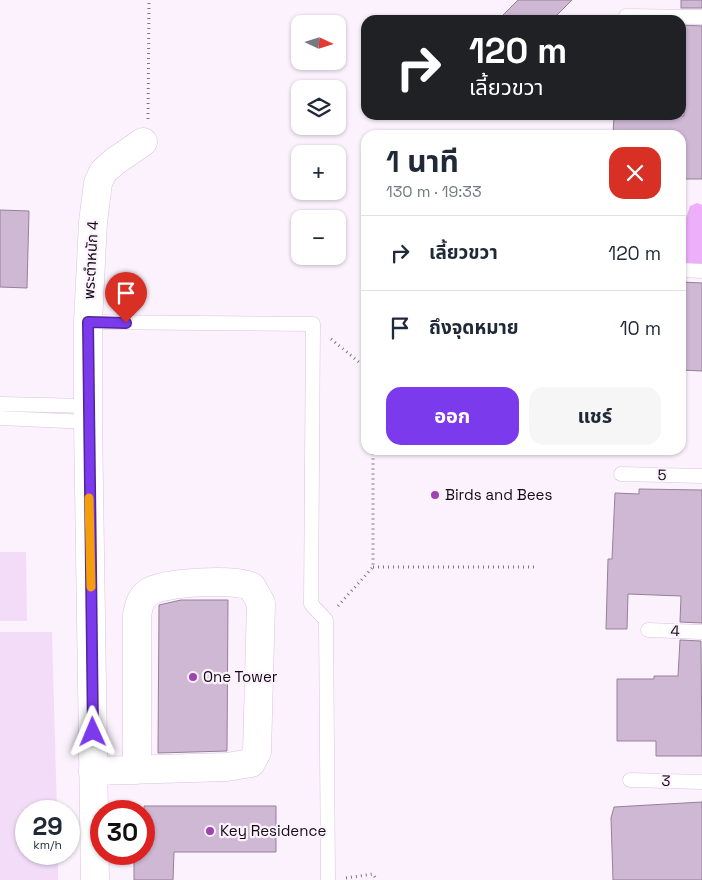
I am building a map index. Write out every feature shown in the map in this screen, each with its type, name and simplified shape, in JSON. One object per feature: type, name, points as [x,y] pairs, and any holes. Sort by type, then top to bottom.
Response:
[{"type":"street","name":"พระตำหนัก 4","points":[[95,880],[88,414],[88,322],[93,222],[98,183],[103,172],[143,142]]},
{"type":"street","points":[[93,771],[137,770],[238,766],[251,763],[257,752],[261,603],[252,587],[235,582],[173,585],[150,591],[142,598],[139,603],[137,624],[137,770]]},
{"type":"lane","points":[[686,17],[702,17]]},
{"type":"lane","points":[[686,270],[702,271]]},
{"type":"lane","points":[[88,322],[313,324],[311,604],[326,620],[328,880]]},
{"type":"lane","points":[[0,404],[88,414]]},
{"type":"lane","points":[[0,418],[88,414]]},
{"type":"lane","name":"5","points":[[621,474],[702,476]]},
{"type":"lane","name":"4","points":[[648,630],[702,632]]},
{"type":"lane","name":"3","points":[[630,780],[702,782]]},
{"type":"path","points":[[143,142],[148,120],[149,0]]},
{"type":"path","points":[[313,324],[361,364]]},
{"type":"path","points":[[326,620],[373,567],[374,455]]},
{"type":"path","points":[[373,567],[536,567]]},
{"type":"path","points":[[344,878],[373,874],[377,880]]},
{"type":"shaded area","points":[[697,203],[702,205],[702,265],[691,265],[686,262],[686,218],[690,206]]},
{"type":"shaded area","points":[[0,552],[26,552],[27,621],[0,621]]},
{"type":"shaded area","points":[[0,632],[52,632],[57,800],[15,800],[15,865],[58,865],[58,880],[0,880]]},
{"type":"building","points":[[518,0],[572,0],[557,15],[503,15]]},
{"type":"building","points":[[681,0],[702,0],[702,8],[681,8]]},
{"type":"building","points":[[686,25],[702,26],[702,179],[686,179],[686,130],[613,130],[614,120],[686,120]]},
{"type":"building","points":[[0,210],[29,211],[27,288],[0,287]]},
{"type":"building","points":[[686,282],[702,283],[702,371],[686,370]]},
{"type":"building","points":[[639,489],[702,490],[702,623],[680,622],[681,596],[628,594],[627,629],[606,629],[608,559],[612,559],[615,493],[639,494]]},
{"type":"building","name":"One Tower","points":[[181,600],[228,600],[227,751],[158,753],[159,605]]},
{"type":"building","points":[[680,640],[701,641],[702,756],[656,756],[656,741],[617,741],[617,679],[654,679],[654,676],[678,676]]},
{"type":"building","points":[[702,802],[702,880],[613,880],[611,818],[614,807]]},
{"type":"building","name":"Key Residence","points":[[155,806],[276,806],[276,852],[174,852],[173,880],[134,880],[134,865],[155,865]]},
{"type":"slow traffic","points":[[89,498],[91,587]]},
{"type":"place","name":"Birds and Bees","points":[[435,495]]},
{"type":"place","name":"One Tower","points":[[193,677]]},
{"type":"place","name":"Key Residence","points":[[210,831]]},
{"type":"route","points":[[93,732],[88,322],[126,323]]}]
